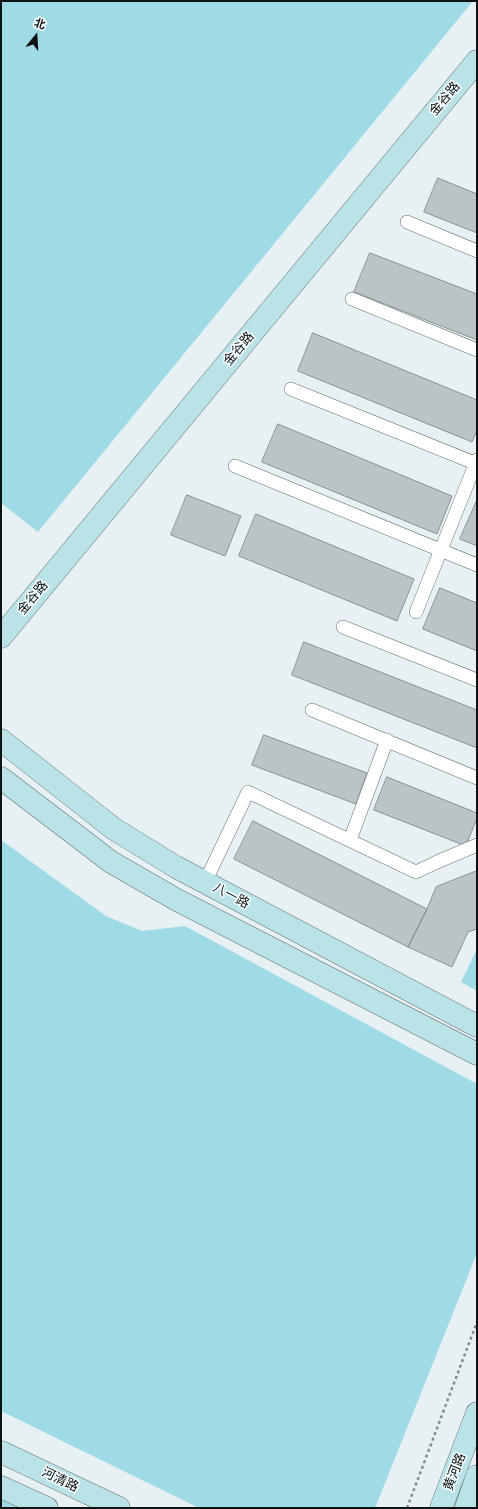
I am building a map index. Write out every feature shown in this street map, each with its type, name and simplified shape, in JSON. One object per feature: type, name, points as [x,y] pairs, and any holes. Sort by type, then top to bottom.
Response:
[{"type":"main road","name":"金谷路","points":[[1,636],[477,61]]},
{"type":"main road","name":"八一路","points":[[1,740],[114,829],[176,867],[477,1026]]},
{"type":"main road","points":[[1,778],[111,862],[170,896],[477,1054]]},
{"type":"main road","name":"黄河路","points":[[441,1508],[477,1413]]},
{"type":"main road","name":"河清路","points":[[1,1452],[119,1508]]},
{"type":"main road","name":"黄河路","points":[[466,1508],[477,1476]]},
{"type":"main road","points":[[1,1487],[46,1508]]},
{"type":"lane","points":[[407,222],[477,251]]},
{"type":"lane","points":[[352,299],[477,350]]},
{"type":"lane","points":[[291,389],[477,462],[416,612]]},
{"type":"lane","points":[[235,466],[477,565]]},
{"type":"lane","points":[[343,627],[477,680]]},
{"type":"lane","points":[[312,710],[477,778]]},
{"type":"lane","points":[[350,840],[387,740]]},
{"type":"lane","points":[[205,882],[248,792],[416,872],[477,845]]},
{"type":"path","points":[[407,1508],[477,1322]]},
{"type":"shaded area","points":[[1,1],[473,1],[38,532],[1,503]]},
{"type":"shaded area","points":[[1,840],[106,916],[142,931],[185,926],[477,1084],[477,1253],[375,1508],[199,1508],[1,1411]]},
{"type":"shaded area","points":[[477,949],[477,991],[461,982]]},
{"type":"shaded area","points":[[1,1499],[19,1508],[1,1508]]},
{"type":"building","points":[[438,178],[477,194],[477,233],[424,212]]},
{"type":"building","points":[[370,253],[477,294],[477,340],[354,292]]},
{"type":"building","points":[[313,333],[477,400],[477,430],[472,442],[298,371]]},
{"type":"building","points":[[278,424],[452,496],[437,534],[262,462]]},
{"type":"building","points":[[187,495],[241,516],[225,556],[171,535]]},
{"type":"building","points":[[477,500],[477,546],[460,539]]},
{"type":"building","points":[[256,514],[414,579],[397,621],[239,556]]},
{"type":"building","points":[[440,588],[477,603],[477,651],[423,629]]},
{"type":"building","points":[[304,642],[477,710],[477,748],[292,675]]},
{"type":"building","points":[[264,735],[367,773],[356,804],[252,765]]},
{"type":"building","points":[[387,777],[477,813],[477,818],[466,846],[374,810]]},
{"type":"building","points":[[253,821],[427,909],[408,947],[234,859]]},
{"type":"building","points":[[477,871],[477,929],[468,932],[452,967],[408,947],[436,887]]}]
